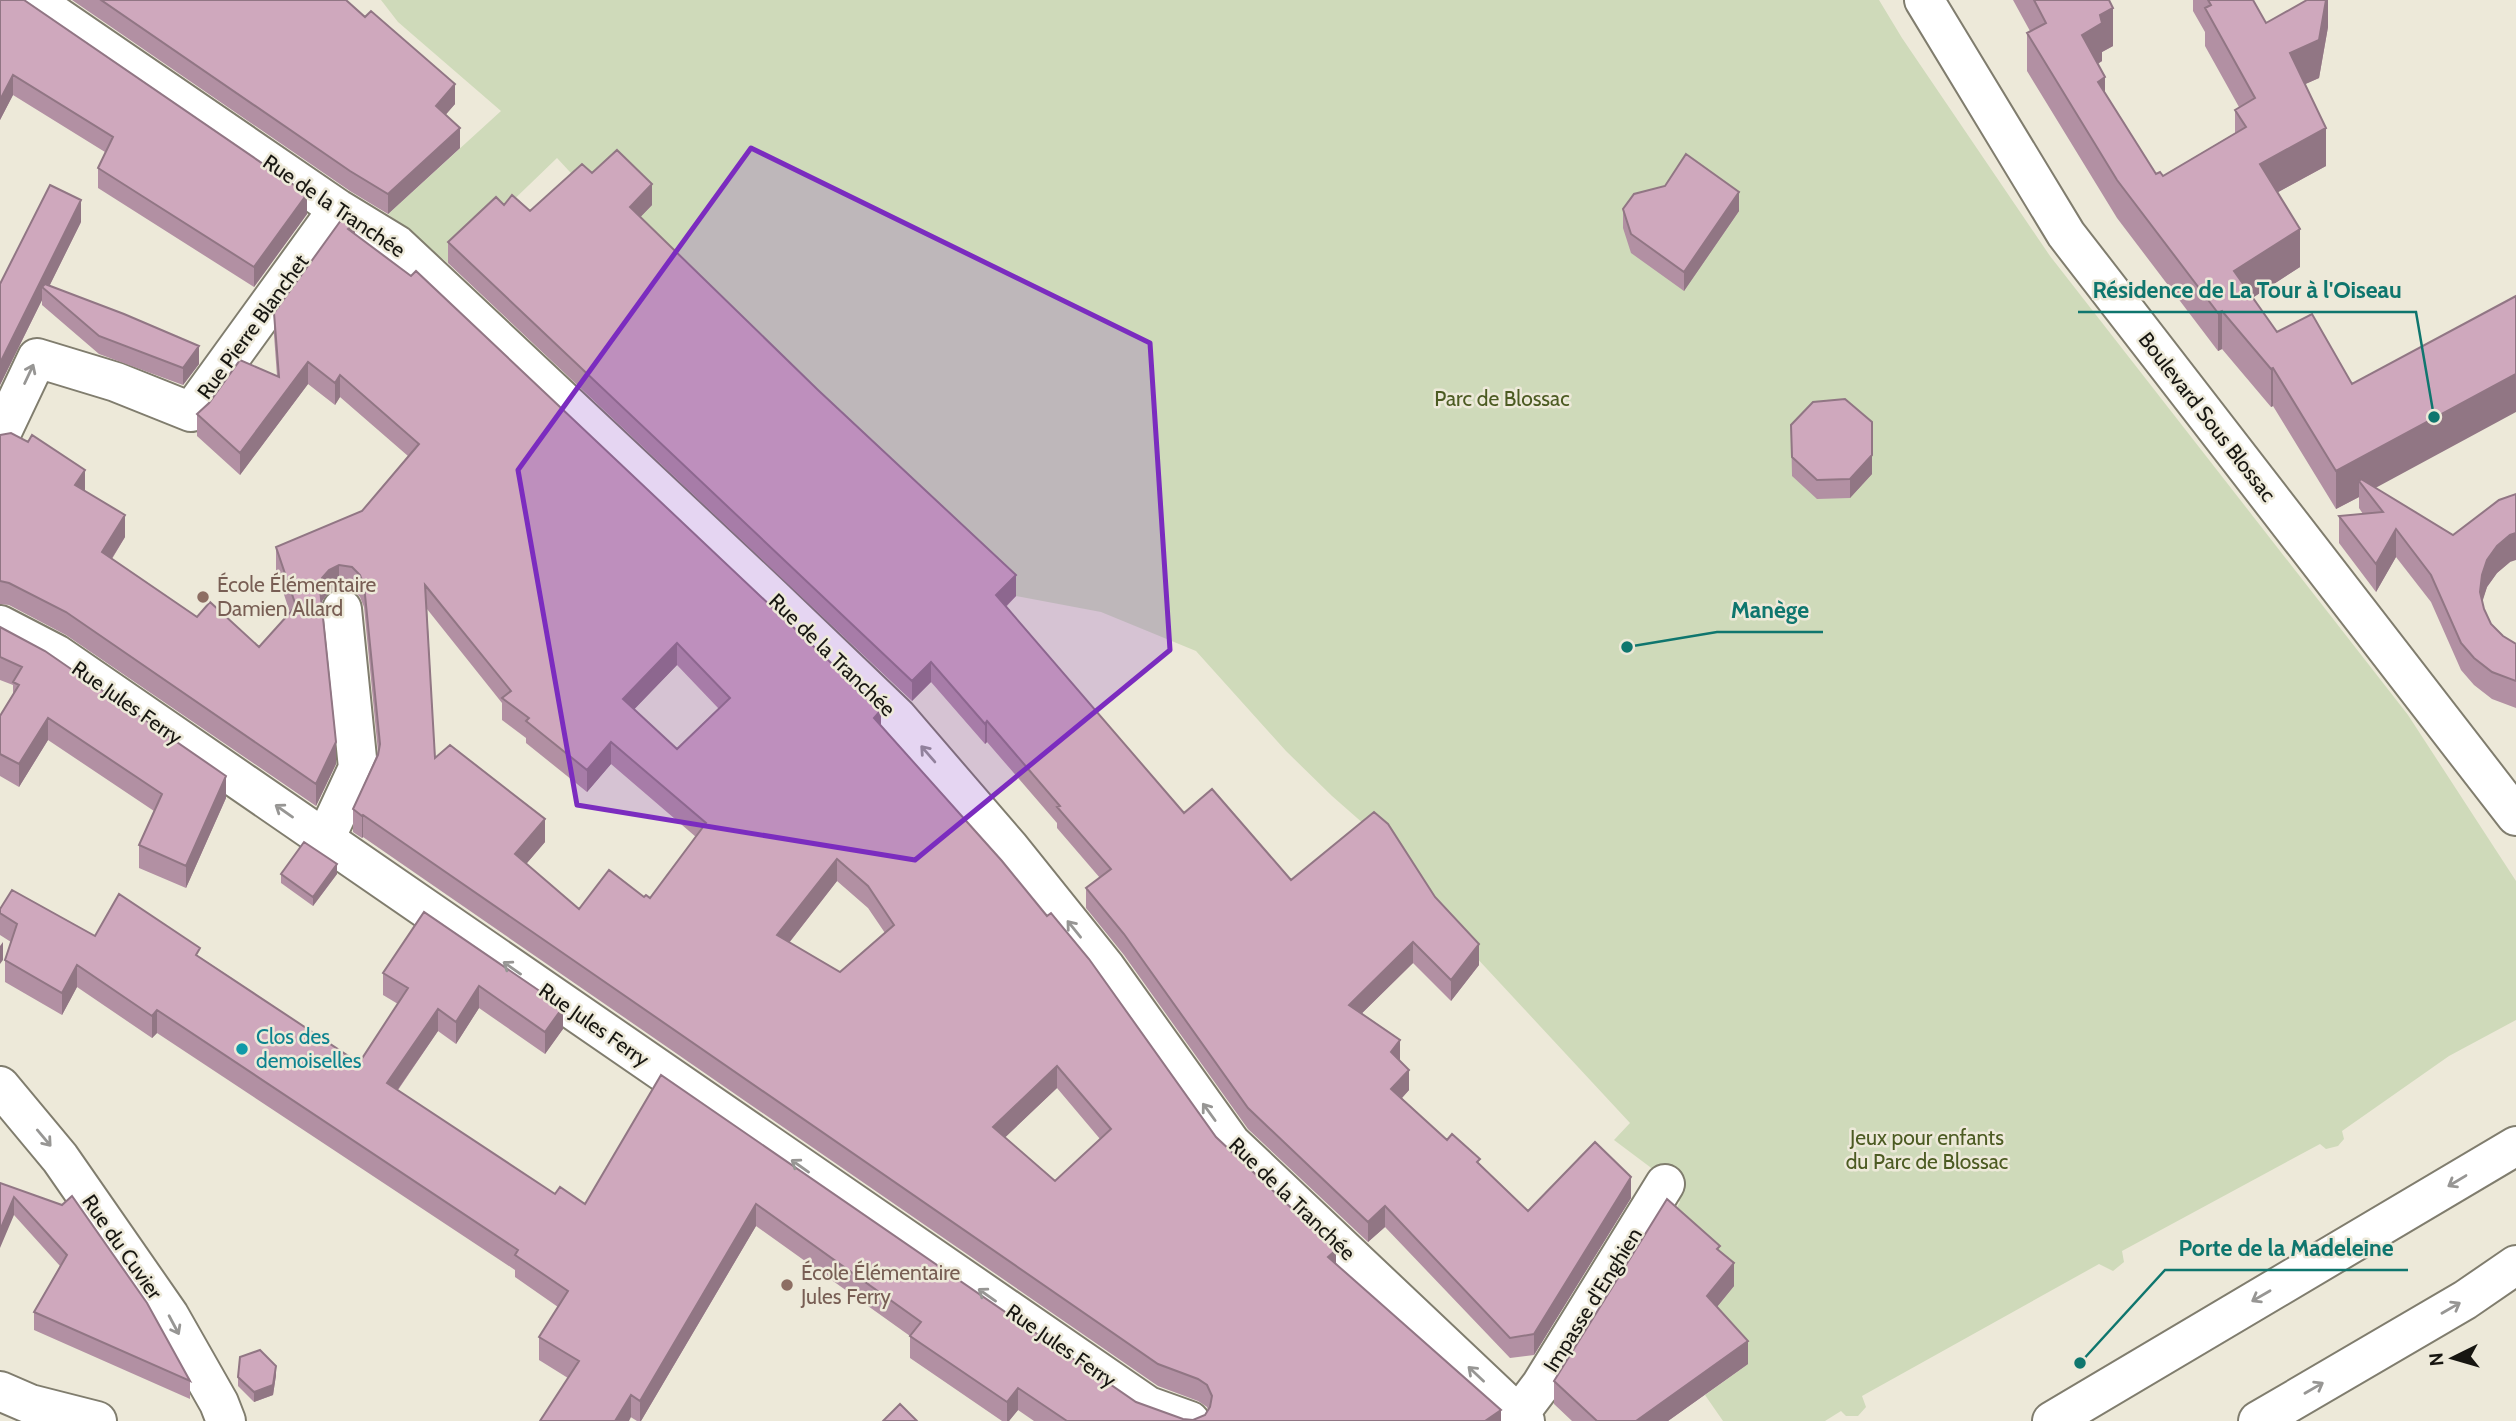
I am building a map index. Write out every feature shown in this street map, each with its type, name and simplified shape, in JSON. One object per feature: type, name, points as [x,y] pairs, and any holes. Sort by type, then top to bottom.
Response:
[{"type":"street","name":"Rue de la Tranchée","points":[[33,0],[338,209],[397,245],[762,588],[897,717],[1009,847],[1106,968],[1231,1143],[1522,1418]]},
{"type":"street","name":"Boulevard Sous Blossac","points":[[1924,0],[2066,234],[2516,816]]},
{"type":"street","name":"Rue Pierre Blanchet","points":[[0,436],[37,358],[116,382],[191,412],[338,209]]},
{"type":"street","points":[[325,839],[358,768],[342,610]]},
{"type":"street","name":"Rue Jules Ferry","points":[[0,625],[56,654],[1148,1406],[1190,1421]]},
{"type":"street","name":"Rue du Cuvier","points":[[0,1086],[60,1158],[169,1315],[226,1421]]},
{"type":"street","points":[[2052,1421],[2516,1146]]},
{"type":"street","name":"Impasse d'Enghien","points":[[1522,1418],[1665,1184]]},
{"type":"street","points":[[2258,1421],[2465,1300],[2516,1265]]},
{"type":"street","points":[[27,1405],[97,1421]]},
{"type":"highlighted area","points":[[751,148],[1150,343],[1170,650],[915,860],[577,805],[518,470]]},
{"type":"green space","name":"Parc de Blossac","points":[[381,0],[1879,0],[2050,256],[2408,715],[2516,881],[2516,1020],[2449,1056],[2342,1131],[2344,1139],[2338,1146],[2326,1149],[2320,1144],[2122,1251],[2124,1262],[2113,1271],[2099,1264],[1862,1396],[1866,1407],[1858,1416],[1846,1416],[1841,1411],[1825,1421],[1723,1421],[1705,1395],[1748,1364],[1669,1223],[1680,1202],[1650,1167],[1614,1140],[1630,1123],[1435,913],[1373,832],[1286,751],[1196,651],[1101,612],[1016,596],[582,185],[557,158],[448,263],[388,214],[501,111],[398,22]]},
{"type":"building","points":[[0,0],[24,0],[307,194],[254,267],[98,168],[113,137],[13,75],[0,100]]},
{"type":"building","points":[[101,0],[346,0],[365,17],[371,11],[455,84],[436,106],[460,128],[388,194],[350,171]]},
{"type":"building","points":[[2034,0],[2109,0],[2113,8],[2100,15],[2102,23],[2082,35],[2105,77],[2098,82],[2156,174],[2160,172],[2163,176],[2246,127],[2235,110],[2255,98],[2205,8],[2211,5],[2208,0],[2253,0],[2266,23],[2307,0],[2326,0],[2319,40],[2290,53],[2326,128],[2260,164],[2300,229],[2234,271],[2277,332],[2312,314],[2352,384],[2516,296],[2516,374],[2336,471],[2273,368],[2271,369],[2222,311],[2218,313],[2117,180],[2027,33],[2046,23]]},
{"type":"building","points":[[617,150],[652,184],[630,207],[818,390],[1016,575],[996,595],[1184,813],[1212,789],[1291,880],[1374,812],[1388,824],[1435,897],[1479,944],[1451,980],[1413,942],[1349,1005],[1400,1040],[1391,1052],[1409,1070],[1391,1089],[1447,1140],[1452,1134],[1480,1159],[1477,1162],[1528,1211],[1595,1142],[1631,1177],[1534,1334],[1510,1338],[1385,1206],[1368,1222],[1248,1108],[1124,934],[1086,888],[1111,869],[987,721],[985,724],[931,662],[912,681],[448,242],[496,197],[504,205],[512,195],[530,211],[582,164],[592,173]]},
{"type":"building","points":[[1686,154],[1739,192],[1684,272],[1631,234],[1623,209],[1634,194],[1665,186]]},
{"type":"building","points":[[50,185],[81,200],[0,363],[0,284]]},
{"type":"building","points":[[344,216],[355,223],[348,229],[411,276],[416,271],[881,710],[874,718],[1002,861],[1047,916],[1051,913],[1089,959],[1216,1137],[1336,1250],[1328,1257],[1501,1410],[1485,1421],[1067,1421],[1018,1388],[1007,1402],[910,1336],[921,1322],[756,1204],[640,1401],[631,1395],[615,1421],[540,1421],[579,1361],[539,1337],[568,1291],[515,1255],[518,1250],[157,1010],[152,1016],[77,965],[62,993],[5,960],[17,924],[0,913],[0,909],[12,890],[95,936],[119,894],[200,948],[196,955],[359,1063],[408,988],[383,973],[424,912],[563,1007],[545,1032],[479,986],[456,1022],[438,1009],[387,1083],[555,1194],[560,1187],[585,1204],[661,1075],[1136,1402],[1193,1420],[1205,1415],[1210,1407],[1212,1396],[1207,1385],[1158,1364],[353,809],[378,755],[380,744],[364,585],[360,575],[352,567],[339,565],[329,570],[322,578],[320,589],[336,742],[316,784],[66,612],[0,581],[0,435],[11,433],[28,442],[32,435],[85,470],[75,485],[125,515],[102,552],[197,617],[210,602],[259,647],[296,606],[276,547],[362,511],[419,444],[340,375],[335,383],[308,362],[240,453],[197,414],[209,403],[240,360],[279,377],[274,313]],"holes":[[[425,585],[511,691],[502,698],[529,718],[526,721],[587,770],[611,742],[706,823],[650,898],[646,895],[644,897],[609,870],[579,909],[515,854],[545,819],[450,745],[435,758]],[[677,643],[730,698],[677,749],[623,699]],[[837,859],[868,886],[894,925],[840,972],[777,935]],[[1057,1066],[1111,1129],[1055,1181],[993,1127]]]},
{"type":"building","points":[[45,284],[199,346],[183,368],[99,336],[42,287]]},
{"type":"building","points":[[1845,399],[1872,422],[1872,455],[1850,479],[1817,480],[1792,457],[1791,425],[1813,402]]},
{"type":"building","points":[[2361,479],[2453,535],[2499,500],[2516,494],[2516,533],[2497,546],[2487,560],[2480,592],[2491,624],[2516,644],[2516,681],[2492,672],[2461,643],[2431,575],[2396,529],[2376,564],[2339,516],[2383,512],[2359,481]]},
{"type":"building","points":[[0,627],[45,651],[226,776],[186,866],[139,845],[162,794],[48,718],[19,764],[0,754],[0,716],[19,685],[13,682],[22,667],[0,657]]},
{"type":"building","points":[[304,842],[337,864],[313,897],[281,874]]},
{"type":"building","points":[[0,1183],[62,1205],[72,1196],[147,1303],[190,1381],[34,1312],[67,1255],[14,1197],[0,1230]]},
{"type":"building","points":[[1667,1199],[1720,1246],[1717,1249],[1734,1263],[1707,1296],[1748,1341],[1636,1421],[1597,1421],[1554,1381]]},
{"type":"building","points":[[260,1350],[276,1366],[273,1385],[254,1392],[238,1377],[240,1357]]},
{"type":"building","points":[[900,1404],[917,1421],[883,1421]]},
{"type":"place","name":"Résidence de La Tour à l'Oiseau","points":[[2434,417]]},
{"type":"place","name":"École Élémentaire Damien Allard","points":[[203,597]]},
{"type":"place","name":"Manège","points":[[1627,647]]},
{"type":"place","name":"Clos des demoiselles","points":[[242,1049]]},
{"type":"place","name":"École Élémentaire Jules Ferry","points":[[787,1285]]},
{"type":"place","name":"Porte de la Madeleine","points":[[2080,1363]]},
{"type":"park label","name":"Jeux pour enfants du Parc de Blossac","points":[[1927,1150]]}]
